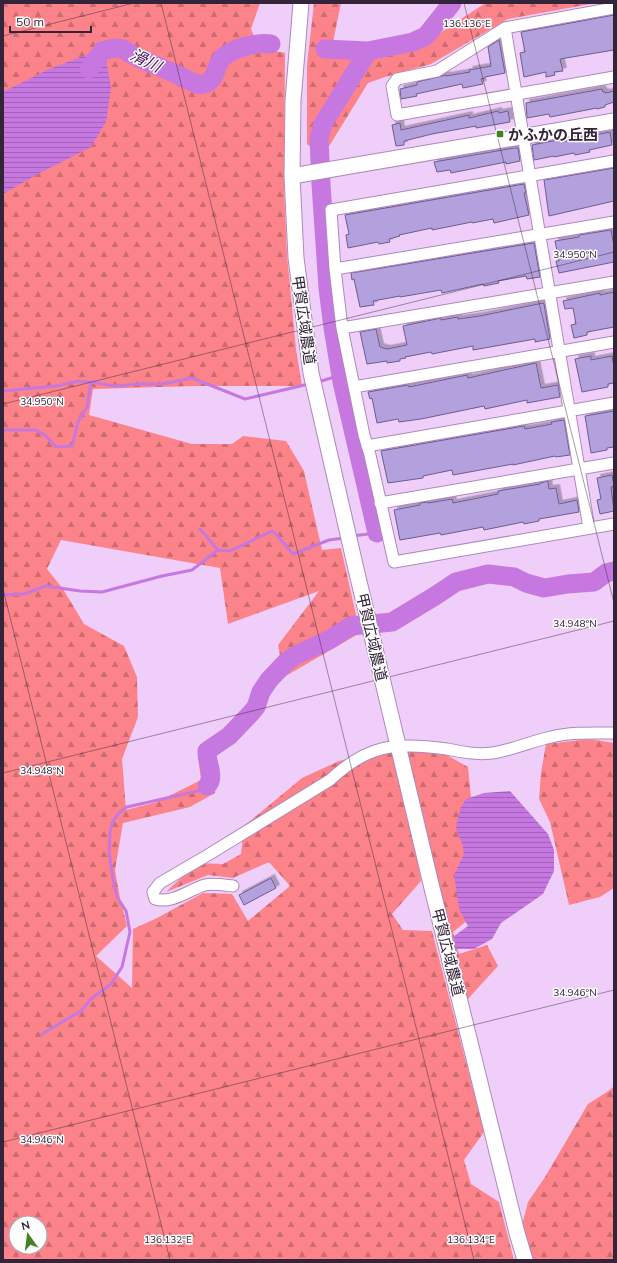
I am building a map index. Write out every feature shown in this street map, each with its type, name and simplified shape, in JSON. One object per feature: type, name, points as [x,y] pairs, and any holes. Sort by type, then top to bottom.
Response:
[{"type":"street","name":"甲賀広域農道","points":[[301,3],[293,101],[292,176],[296,258],[311,373],[433,892],[517,1233],[526,1260]]},
{"type":"street","points":[[614,8],[505,28],[437,71],[397,79],[392,86],[397,115],[614,77]]},
{"type":"street","points":[[505,28],[589,528]]},
{"type":"street","points":[[292,176],[614,121]]},
{"type":"street","points":[[614,161],[331,210],[335,269],[342,328],[394,562],[614,524]]},
{"type":"street","points":[[335,269],[614,222]]},
{"type":"street","points":[[342,328],[614,282]]},
{"type":"street","points":[[354,387],[614,342]]},
{"type":"street","points":[[367,446],[614,403]]},
{"type":"street","points":[[380,503],[614,463]]},
{"type":"street","points":[[233,886],[206,885],[174,898],[162,901],[155,899],[153,892],[160,883],[330,780],[343,768],[362,756],[382,748],[418,745],[473,753],[493,753],[551,737],[583,733],[614,733]]},
{"type":"green space","points":[[3,3],[260,3],[251,29],[259,48],[285,53],[284,188],[287,255],[296,349],[302,386],[194,386],[93,389],[89,415],[192,444],[232,444],[243,436],[286,441],[304,471],[322,550],[341,548],[360,633],[284,677],[278,645],[319,591],[228,624],[220,568],[61,540],[47,569],[63,589],[84,624],[124,646],[137,677],[138,717],[122,759],[126,810],[157,802],[201,780],[199,764],[214,766],[215,793],[190,807],[123,823],[115,870],[127,926],[96,956],[132,988],[133,929],[203,893],[232,894],[248,921],[290,886],[269,862],[233,878],[208,875],[166,892],[197,863],[223,864],[241,854],[244,826],[302,778],[339,761],[381,750],[429,745],[468,767],[472,808],[468,920],[453,932],[459,954],[487,945],[498,966],[466,1001],[412,827],[421,881],[392,914],[403,930],[432,931],[484,1132],[464,1160],[471,1184],[499,1202],[514,1260],[3,1260]]},
{"type":"green space","points":[[314,3],[341,3],[331,52],[377,54],[420,46],[484,4],[596,3],[508,19],[431,64],[368,83],[323,156],[307,144],[307,65]]},
{"type":"green space","points":[[589,739],[614,743],[614,888],[600,897],[569,905],[550,822],[539,799],[541,773],[546,744]]},
{"type":"green space","points":[[614,1086],[614,1260],[531,1260],[521,1229],[528,1202],[545,1177],[588,1104]]},
{"type":"shaded area","points":[[104,48],[111,88],[106,122],[91,147],[3,194],[3,92],[47,70]]},
{"type":"shaded area","points":[[510,791],[548,834],[554,850],[554,871],[543,894],[501,923],[492,939],[474,949],[454,949],[454,936],[468,926],[459,909],[454,875],[464,854],[456,826],[461,807],[466,799],[484,793]]},
{"type":"building","points":[[614,15],[614,50],[560,59],[563,71],[554,72],[555,75],[546,77],[546,72],[524,77],[520,53],[525,52],[521,32]]},
{"type":"building","points":[[499,40],[505,73],[481,79],[483,84],[463,88],[462,84],[416,94],[417,96],[401,99],[400,89],[417,85],[417,82],[446,75],[470,72],[469,70],[491,66],[488,47]]},
{"type":"building","points":[[602,89],[605,93],[614,91],[614,102],[605,105],[605,107],[550,117],[549,114],[527,118],[526,103]]},
{"type":"building","points":[[498,111],[499,113],[508,111],[510,122],[476,128],[476,126],[432,134],[404,141],[404,145],[396,146],[392,125],[400,123],[401,130],[469,115],[469,118]]},
{"type":"building","points":[[610,132],[612,145],[575,155],[574,153],[534,160],[532,145],[563,139],[566,141]]},
{"type":"building","points":[[518,148],[520,161],[506,164],[506,162],[451,173],[450,170],[437,172],[434,162]]},
{"type":"building","points":[[614,168],[614,201],[549,216],[544,180]]},
{"type":"building","points":[[524,184],[526,193],[524,193],[529,215],[494,223],[493,219],[432,230],[432,228],[399,235],[400,236],[389,239],[390,242],[379,244],[378,242],[348,248],[346,235],[349,234],[345,215]]},
{"type":"building","points":[[611,230],[614,246],[614,262],[559,273],[556,261],[559,261],[555,241],[579,237],[579,235]]},
{"type":"building","points":[[534,243],[540,277],[527,279],[526,276],[498,281],[499,283],[484,286],[483,284],[442,293],[441,290],[400,296],[373,301],[374,305],[360,307],[354,279],[352,280],[351,273]]},
{"type":"building","points":[[614,292],[614,327],[587,332],[587,335],[574,338],[571,325],[576,324],[573,308],[565,309],[563,301],[600,293],[600,295]]},
{"type":"building","points":[[543,303],[550,339],[535,342],[535,339],[473,350],[473,346],[432,354],[431,352],[405,357],[406,358],[400,359],[400,361],[367,364],[360,332],[376,329],[380,347],[387,349],[407,345],[403,326],[441,318],[441,320],[458,317],[458,319],[480,316]]},
{"type":"building","points":[[591,356],[591,360],[612,356],[614,383],[608,384],[608,387],[582,392],[575,359]]},
{"type":"building","points":[[536,363],[541,388],[558,385],[560,397],[527,403],[527,400],[485,409],[484,406],[421,419],[399,422],[398,419],[377,423],[372,398],[370,399],[368,392],[408,385],[409,387],[467,375],[468,378]]},
{"type":"building","points":[[614,411],[614,447],[591,453],[585,416]]},
{"type":"building","points":[[564,420],[570,455],[555,456],[453,475],[452,470],[423,476],[423,478],[388,483],[381,451],[524,426],[525,429]]},
{"type":"building","points":[[612,475],[614,486],[611,487],[614,511],[600,514],[597,500],[601,499],[597,478]]},
{"type":"building","points":[[548,481],[549,489],[556,488],[559,504],[577,500],[579,512],[539,519],[539,521],[524,524],[523,522],[484,530],[483,527],[441,535],[440,533],[400,540],[394,510],[420,505],[420,503],[452,499],[453,503],[498,494],[498,491],[540,484]]},
{"type":"building","points":[[271,878],[276,888],[244,905],[239,895]]},
{"type":"waterway","name":"滑川","points":[[325,49],[368,51],[413,42],[426,36],[452,3]]},
{"type":"waterway","name":"滑川","points":[[89,69],[102,51],[113,48],[121,48],[142,60],[190,81],[203,84],[208,83],[211,80],[222,58],[232,51],[245,46],[271,44]]},
{"type":"waterway","points":[[368,51],[323,124],[319,138],[328,288],[333,328],[342,382],[377,533]]},
{"type":"waterway","points":[[318,382],[341,375]]},
{"type":"waterway","points":[[4,391],[56,386],[79,381],[115,386],[162,384],[192,378],[245,399],[309,384]]},
{"type":"waterway","points":[[3,430],[36,430],[46,436],[56,447],[72,446],[78,422],[87,407],[91,382]]},
{"type":"waterway","points":[[200,529],[218,550]]},
{"type":"waterway","points":[[3,595],[24,594],[46,586],[80,591],[102,592],[162,576],[192,570],[218,550],[230,551],[272,531],[293,554],[329,540],[344,538]]},
{"type":"waterway","points":[[352,536],[377,533]]},
{"type":"waterway","points":[[207,786],[211,778],[207,751],[229,736],[251,713],[256,707],[261,692],[269,680],[286,662],[296,655],[329,640],[351,626],[392,622],[456,582],[488,574],[514,577],[526,583],[544,588],[594,582],[606,573],[614,571]]},
{"type":"waterway","points":[[42,1034],[81,1011],[91,999],[111,984],[122,967],[130,932],[126,911],[117,897],[113,879],[109,852],[110,832],[113,821],[119,813],[127,807],[202,790],[207,786]]},
{"type":"place","name":"かふかの丘西","points":[[500,134]]}]
